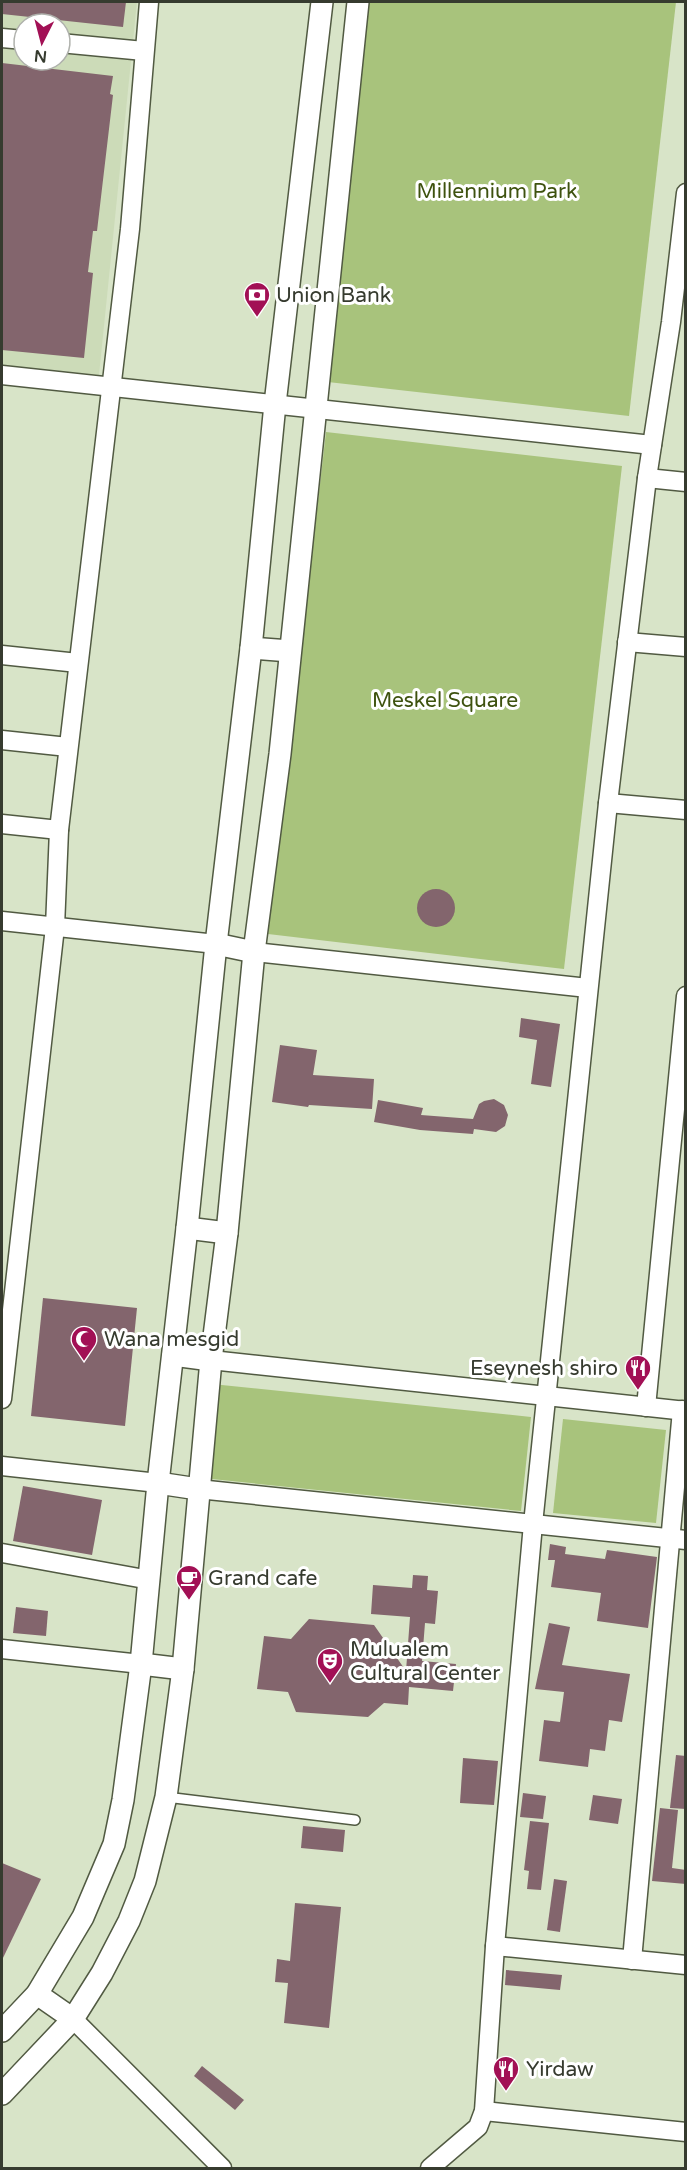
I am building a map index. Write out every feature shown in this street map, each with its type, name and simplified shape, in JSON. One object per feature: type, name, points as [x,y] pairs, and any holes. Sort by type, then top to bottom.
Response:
[{"type":"street","points":[[2,1399],[8,1279],[55,927],[59,830],[130,229],[149,2]]},
{"type":"street","points":[[2,2031],[37,1994],[83,1917],[114,1844],[123,1800],[141,1664],[158,1483],[216,944],[251,648],[274,404],[322,2]]},
{"type":"street","points":[[2,2094],[72,2019],[102,1973],[129,1921],[145,1881],[166,1797],[183,1669],[211,1360],[227,1233],[254,952],[280,754],[358,2]]},
{"type":"street","points":[[72,44],[144,51]]},
{"type":"street","points":[[430,2169],[478,2127],[484,2111],[495,1946],[533,1524],[588,988],[647,477],[678,322],[686,193]]},
{"type":"street","points":[[2,375],[652,445]]},
{"type":"street","points":[[647,477],[686,482]]},
{"type":"street","points":[[627,642],[686,647]]},
{"type":"street","points":[[251,648],[290,651]]},
{"type":"street","points":[[2,655],[78,663]]},
{"type":"street","points":[[2,740],[68,747]]},
{"type":"street","points":[[608,803],[686,810]]},
{"type":"street","points":[[2,824],[59,830]]},
{"type":"street","points":[[2,921],[216,944],[254,952],[588,988]]},
{"type":"street","points":[[646,1407],[686,996]]},
{"type":"street","points":[[187,1228],[227,1233]]},
{"type":"street","points":[[173,1355],[683,1411],[678,1540],[632,1960]]},
{"type":"street","points":[[2,1466],[678,1540]]},
{"type":"street","points":[[2,1553],[150,1580]]},
{"type":"street","points":[[2,1648],[183,1669]]},
{"type":"street","points":[[495,1946],[686,1965]]},
{"type":"street","points":[[37,1994],[72,2019],[222,2169]]},
{"type":"street","points":[[484,2111],[686,2132]]},
{"type":"lane","points":[[166,1797],[355,1820]]},
{"type":"shaded area","points":[[2,2],[137,2],[99,375],[2,365]]},
{"type":"green space","name":"Millennium Park","points":[[362,2],[676,2],[629,416],[319,381]]},
{"type":"green space","name":"Meskel Square","points":[[326,432],[622,466],[564,969],[268,934]]},
{"type":"green space","points":[[212,1384],[531,1417],[521,1511],[202,1478]]},
{"type":"green space","points":[[563,1419],[666,1430],[656,1523],[553,1513]]},
{"type":"building","points":[[2,2],[126,2],[123,27],[72,22],[72,12],[2,14]]},
{"type":"building","points":[[2,63],[12,64],[12,72],[72,71],[113,76],[110,94],[113,95],[97,231],[93,231],[88,272],[93,273],[84,358],[2,350]]},
{"type":"building","points":[[436,889],[449,895],[455,908],[449,921],[436,927],[423,921],[417,908],[423,895]]},
{"type":"building","points":[[521,1018],[560,1024],[551,1087],[531,1084],[537,1040],[519,1037]]},
{"type":"building","points":[[280,1045],[317,1050],[313,1075],[374,1079],[372,1109],[309,1105],[308,1107],[272,1102]]},
{"type":"building","points":[[494,1099],[504,1105],[508,1115],[505,1126],[496,1132],[474,1129],[473,1134],[420,1130],[374,1122],[378,1100],[423,1108],[421,1115],[473,1119],[479,1104]]},
{"type":"building","name":"Wana mesgid","points":[[43,1298],[137,1308],[125,1426],[31,1416]]},
{"type":"building","points":[[23,1486],[102,1500],[92,1555],[13,1541]]},
{"type":"building","points":[[550,1544],[566,1547],[565,1554],[605,1559],[607,1550],[657,1557],[648,1628],[597,1621],[601,1593],[551,1587],[555,1560],[548,1560]]},
{"type":"building","points":[[413,1575],[428,1576],[427,1590],[438,1591],[435,1624],[425,1623],[422,1661],[456,1664],[453,1691],[409,1687],[408,1705],[384,1703],[368,1717],[296,1712],[288,1692],[257,1689],[264,1636],[291,1639],[309,1619],[374,1625],[406,1671],[410,1617],[371,1614],[373,1585],[412,1588]]},
{"type":"building","points":[[16,1607],[48,1611],[46,1636],[13,1633]]},
{"type":"building","points":[[549,1623],[570,1627],[562,1665],[630,1674],[622,1722],[609,1720],[605,1751],[590,1749],[588,1767],[539,1761],[544,1720],[560,1722],[564,1692],[535,1689]]},
{"type":"building","points":[[676,1755],[686,1756],[686,1809],[670,1808]]},
{"type":"building","points":[[463,1758],[498,1761],[494,1805],[460,1803]]},
{"type":"building","points":[[523,1793],[546,1796],[543,1819],[520,1817]]},
{"type":"building","points":[[593,1795],[622,1799],[618,1824],[589,1820]]},
{"type":"building","points":[[660,1808],[678,1810],[672,1868],[686,1870],[686,1884],[652,1881]]},
{"type":"building","points":[[530,1821],[549,1823],[541,1890],[527,1889],[529,1871],[524,1870]]},
{"type":"building","points":[[303,1826],[345,1830],[343,1852],[301,1848]]},
{"type":"building","points":[[2,1863],[41,1879],[2,1960]]},
{"type":"building","points":[[554,1879],[567,1881],[560,1932],[547,1930]]},
{"type":"building","points":[[295,1903],[341,1907],[329,2028],[284,2023],[288,1983],[275,1982],[277,1959],[290,1961]]},
{"type":"building","points":[[506,1970],[562,1975],[560,1990],[505,1985]]},
{"type":"building","points":[[202,2066],[244,2100],[235,2110],[194,2076]]},
{"type":"place","name":"Union Bank","points":[[257,318]]},
{"type":"place","name":"Wana mesgid","points":[[84,1362]]},
{"type":"place","name":"Eseynesh shiro","points":[[638,1391]]},
{"type":"place","name":"Grand cafe","points":[[189,1601]]},
{"type":"place","name":"Mulualem Cultural Center","points":[[330,1684]]},
{"type":"place","name":"Yirdaw","points":[[506,2092]]}]
